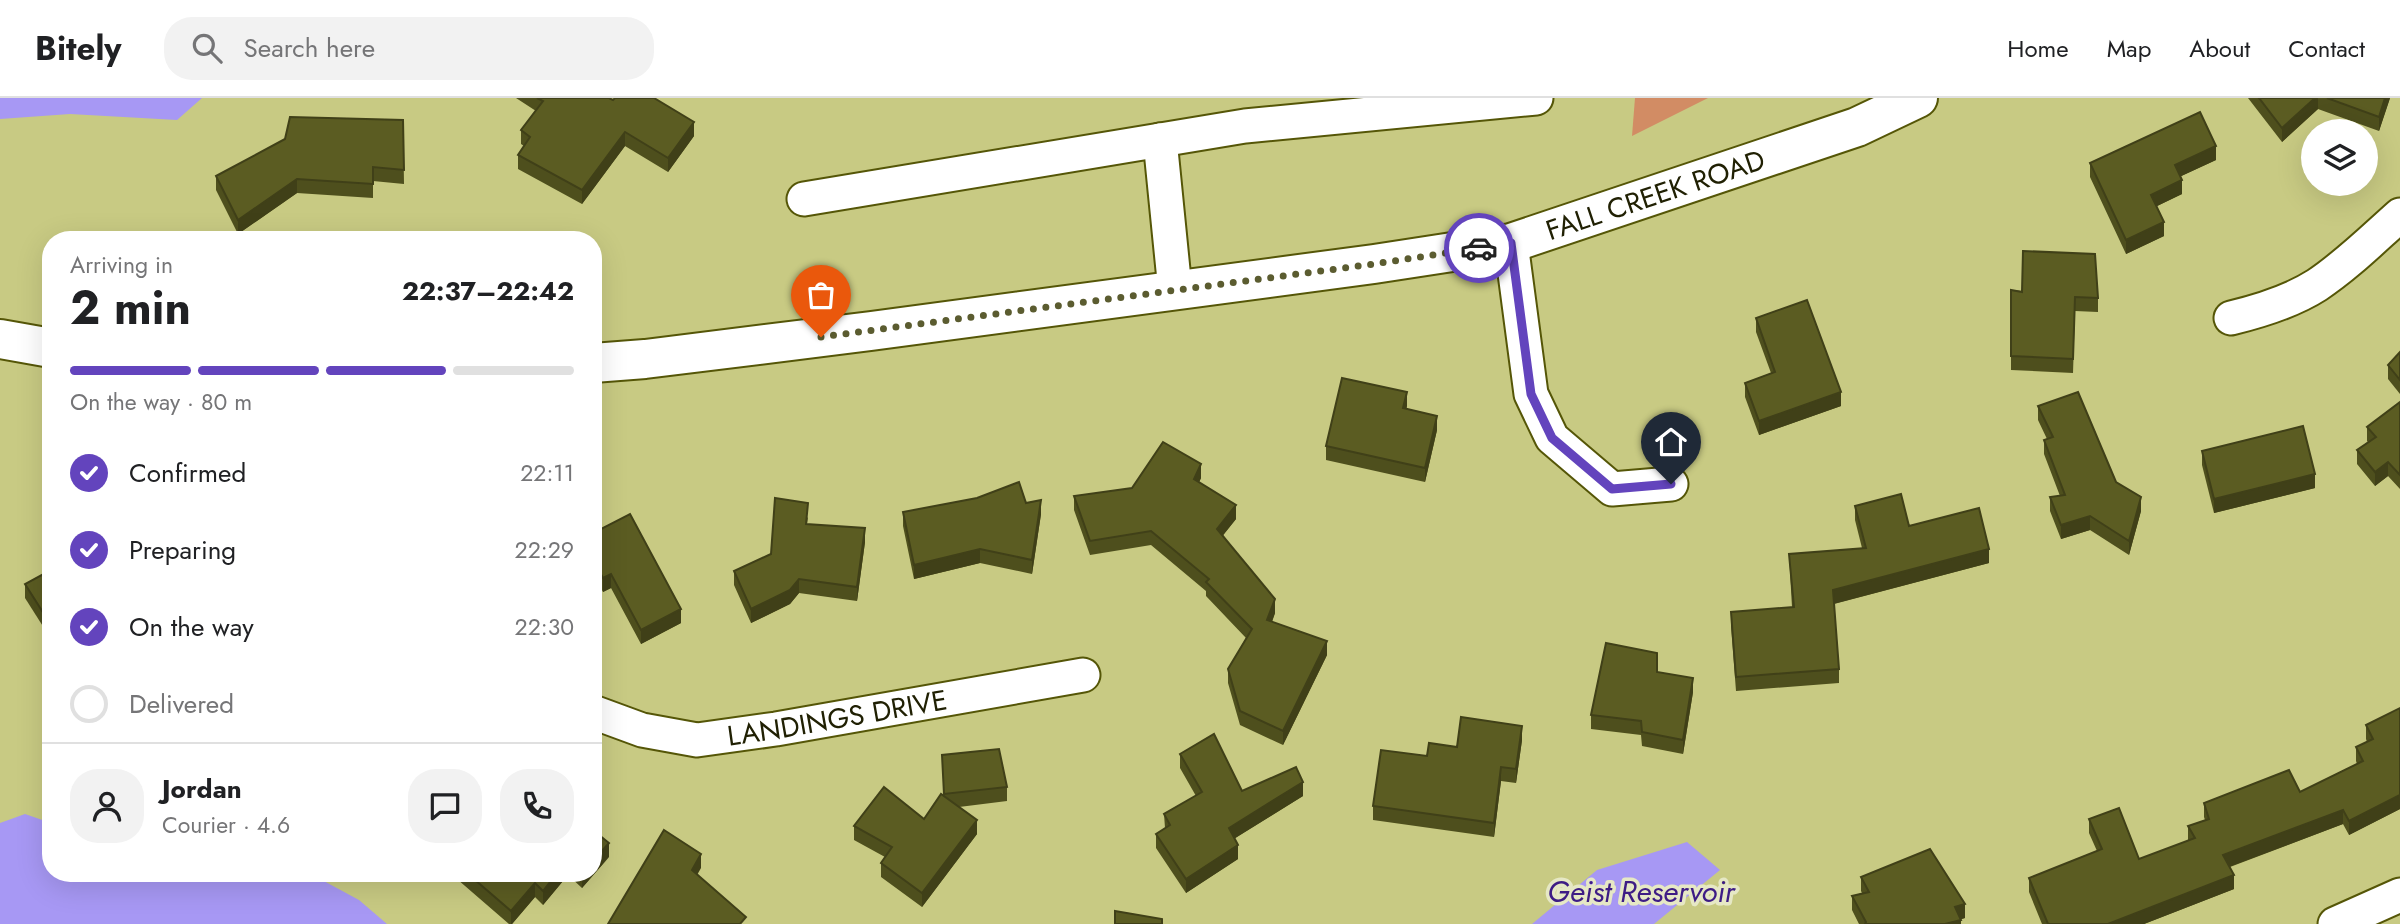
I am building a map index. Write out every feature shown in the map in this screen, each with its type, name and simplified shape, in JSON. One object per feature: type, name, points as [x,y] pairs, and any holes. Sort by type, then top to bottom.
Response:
[{"type":"main road","name":"FALL CREEK ROAD","points":[[602,362],[858,333],[1511,243],[1857,127],[1918,98]]},
{"type":"main road","points":[[0,339],[42,346]]},
{"type":"street","points":[[804,199],[1245,126],[1536,98]]},
{"type":"street","points":[[1160,139],[1175,290]]},
{"type":"street","points":[[2231,318],[2262,310],[2316,285],[2400,215]]},
{"type":"street","points":[[1511,243],[1531,394],[1552,438],[1612,489],[1671,484]]},
{"type":"street","name":"LANDINGS DRIVE","points":[[602,715],[642,730],[696,740],[776,729],[1083,675]]},
{"type":"street","points":[[2336,924],[2400,895]]},
{"type":"shaded area","points":[[1635,98],[1708,98],[1632,136]]},
{"type":"water","points":[[0,98],[202,98],[177,120],[70,114],[0,119]]},
{"type":"water","points":[[25,814],[42,820],[42,882],[326,882],[359,900],[387,924],[0,924],[0,823]]},
{"type":"water","name":"Geist Reservoir","points":[[1687,842],[1720,870],[1654,924],[1532,924],[1597,870]]},
{"type":"building","points":[[537,98],[654,98],[694,122],[668,158],[625,132],[582,190],[518,155],[530,137],[521,130],[543,101]]},
{"type":"building","points":[[2259,98],[2315,98],[2282,128]]},
{"type":"building","points":[[2327,98],[2385,98],[2379,117]]},
{"type":"building","points":[[2200,112],[2216,146],[2175,165],[2182,180],[2151,195],[2164,222],[2126,240],[2090,163]]},
{"type":"building","points":[[290,117],[403,120],[404,170],[373,167],[373,184],[297,179],[238,220],[216,176],[285,139]]},
{"type":"building","points":[[2023,251],[2095,254],[2098,298],[2075,297],[2073,359],[2011,356],[2011,290],[2022,292]]},
{"type":"building","points":[[1807,300],[1841,392],[1759,421],[1745,383],[1775,372],[1756,318]]},
{"type":"building","points":[[2400,352],[2400,380],[2388,365]]},
{"type":"building","points":[[1342,378],[1407,392],[1403,408],[1437,416],[1425,468],[1326,446]]},
{"type":"building","points":[[2078,392],[2116,482],[2141,497],[2129,541],[2090,516],[2061,525],[2050,497],[2065,495],[2044,440],[2053,437],[2038,406]]},
{"type":"building","points":[[2400,402],[2400,475],[2388,462],[2375,472],[2357,450],[2376,437],[2367,427]]},
{"type":"building","points":[[2303,426],[2315,474],[2214,499],[2202,451]]},
{"type":"building","points":[[1163,442],[1201,464],[1194,479],[1236,505],[1217,529],[1275,599],[1267,620],[1327,641],[1283,731],[1240,711],[1228,669],[1252,629],[1206,582],[1209,579],[1151,531],[1090,541],[1074,496],[1132,488]]},
{"type":"building","points":[[1019,482],[1026,503],[1041,500],[1032,560],[980,549],[914,565],[903,512],[977,498]]},
{"type":"building","points":[[1901,494],[1909,526],[1979,508],[1989,549],[1833,590],[1839,669],[1736,677],[1731,612],[1794,607],[1789,554],[1866,548],[1855,506]]},
{"type":"building","points":[[775,498],[808,503],[806,524],[865,528],[857,587],[799,579],[790,590],[751,609],[734,571],[771,554]]},
{"type":"building","points":[[630,514],[681,609],[641,630],[611,574],[602,576],[602,528]]},
{"type":"building","points":[[42,575],[42,611],[25,584]]},
{"type":"building","points":[[1606,643],[1657,653],[1657,672],[1693,678],[1683,740],[1642,732],[1641,721],[1591,715]]},
{"type":"building","points":[[2400,708],[2400,795],[2349,821],[2343,810],[2223,855],[2234,875],[2108,924],[2048,924],[2029,878],[2102,849],[2089,819],[2119,808],[2139,859],[2195,838],[2188,826],[2209,819],[2204,803],[2289,770],[2300,792],[2363,761],[2356,747],[2373,739],[2366,725]]},
{"type":"building","points":[[1461,717],[1522,726],[1516,769],[1501,767],[1494,823],[1373,806],[1381,750],[1427,756],[1429,743],[1457,747]]},
{"type":"building","points":[[1214,734],[1242,791],[1296,767],[1303,782],[1229,828],[1238,845],[1186,879],[1156,834],[1170,825],[1164,814],[1202,792],[1180,754]]},
{"type":"building","points":[[999,749],[1007,787],[944,794],[942,755]]},
{"type":"building","points":[[884,787],[924,819],[941,794],[977,820],[922,893],[881,863],[892,847],[854,826]]},
{"type":"building","points":[[664,830],[701,854],[692,870],[746,917],[740,924],[608,924]]},
{"type":"building","points":[[602,837],[609,843],[602,851]]},
{"type":"building","points":[[1930,849],[1965,904],[1955,907],[1961,920],[1945,924],[1865,924],[1852,896],[1869,892],[1861,877]]},
{"type":"building","points":[[477,882],[550,882],[543,891],[535,883],[511,911]]},
{"type":"building","points":[[1115,911],[1162,919],[1162,924],[1115,924]]},
{"type":"way so far","points":[[821,337],[1479,248]]},
{"type":"route","points":[[1479,248],[1511,243],[1531,394],[1552,438],[1612,489],[1671,484]]}]
